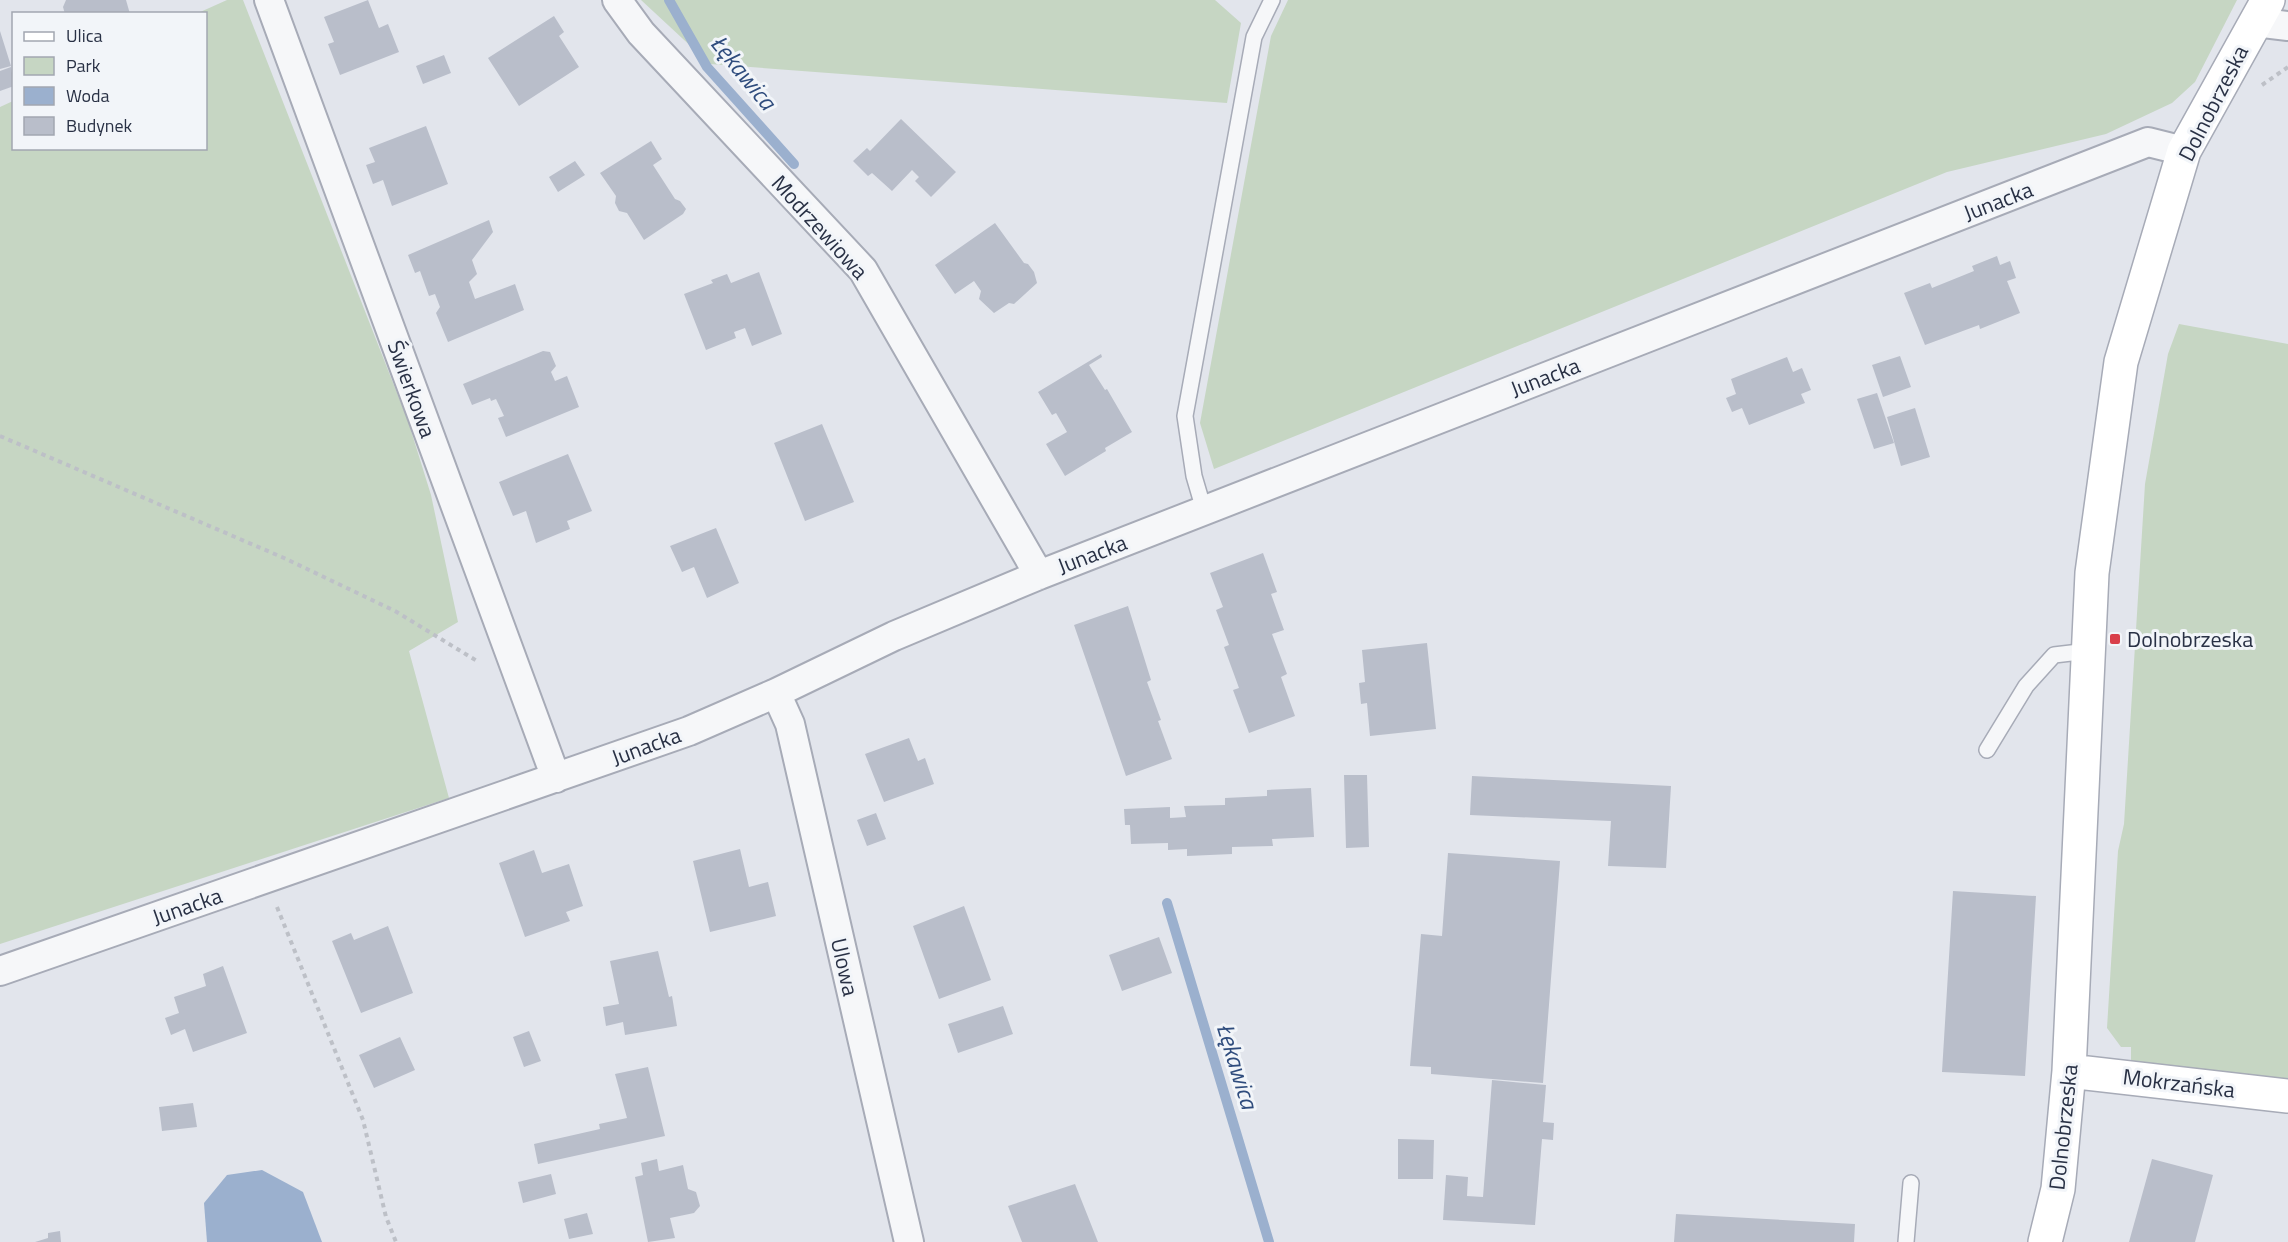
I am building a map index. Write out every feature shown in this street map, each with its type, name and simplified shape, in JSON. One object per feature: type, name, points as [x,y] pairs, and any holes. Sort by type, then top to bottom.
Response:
[{"type":"street","name":"Świerkowa","points":[[268,0],[556,778]]},
{"type":"street","name":"Modrzewiowa","points":[[617,0],[641,33],[863,270],[1039,575]]},
{"type":"street","points":[[2261,11],[2288,26]]},
{"type":"street","name":"Dolnobrzeska","points":[[2045,1242],[2058,1189],[2069,1071],[2092,573],[2121,362],[2184,151],[2261,11]]},
{"type":"street","name":"Junacka","points":[[0,971],[689,731],[776,693],[894,636],[1039,575],[2148,142],[2184,151]]},
{"type":"street","name":"Ulowa","points":[[776,693],[790,724],[909,1242]]},
{"type":"street","name":"Mokrzańska","points":[[2069,1071],[2288,1096]]},
{"type":"lane","points":[[1204,510],[1194,476],[1185,416],[1254,37],[1272,0]]},
{"type":"lane","points":[[1987,750],[2026,686],[2054,656],[2088,651]]},
{"type":"lane","points":[[1906,1242],[1911,1183]]},
{"type":"path","points":[[2255,90],[2288,66]]},
{"type":"path","points":[[0,436],[144,495],[395,610],[472,660],[516,669]]},
{"type":"path","points":[[267,879],[363,1120],[386,1217],[396,1242]]},
{"type":"green space","points":[[227,0],[243,0],[408,421],[431,495],[458,622],[409,651],[449,798],[0,944],[0,107],[12,101],[12,150],[207,150],[207,12],[200,12]]},
{"type":"green space","points":[[641,0],[1215,0],[1241,23],[1227,103],[710,64]]},
{"type":"green space","points":[[1288,0],[2237,0],[2195,82],[2172,103],[2106,134],[1947,172],[1214,469],[1200,423],[1271,36]]},
{"type":"green space","points":[[2179,324],[2288,344],[2288,1080],[2131,1065],[2131,1047],[2121,1047],[2107,1028],[2118,851],[2124,824],[2145,484],[2168,354]]},
{"type":"water","points":[[262,1170],[303,1192],[322,1242],[207,1242],[204,1203],[227,1175]]},
{"type":"building","points":[[66,0],[126,0],[129,12],[64,12],[63,7]]},
{"type":"building","points":[[368,0],[379,28],[388,24],[399,52],[340,75],[328,44],[334,42],[324,17]]},
{"type":"building","points":[[554,16],[564,32],[559,36],[579,67],[519,106],[488,58]]},
{"type":"building","points":[[0,31],[11,66],[0,69]]},
{"type":"building","points":[[444,55],[451,73],[423,84],[416,66]]},
{"type":"building","points":[[11,67],[12,87],[0,91],[0,71]]},
{"type":"building","points":[[901,119],[956,172],[931,197],[915,181],[919,177],[912,170],[892,191],[872,173],[868,176],[853,161],[867,148],[870,151]]},
{"type":"building","points":[[426,126],[448,184],[392,206],[383,180],[373,184],[366,165],[375,162],[369,148]]},
{"type":"building","points":[[651,141],[662,159],[653,165],[675,199],[680,201],[686,209],[683,214],[644,240],[627,213],[619,211],[615,203],[616,196],[600,173]]},
{"type":"building","points":[[575,161],[585,175],[558,192],[549,177]]},
{"type":"building","points":[[489,220],[493,232],[472,260],[477,274],[469,282],[475,299],[515,284],[524,310],[448,342],[436,313],[440,307],[435,294],[429,296],[420,271],[415,273],[408,255]]},
{"type":"building","points":[[995,223],[1024,263],[1028,264],[1034,272],[1037,283],[1014,304],[1009,303],[994,313],[979,299],[981,291],[974,281],[955,294],[935,265]]},
{"type":"building","points":[[1997,256],[2000,265],[2010,261],[2016,278],[2007,281],[2020,313],[1980,329],[1979,325],[1925,345],[1904,293],[1930,283],[1932,288],[1974,271],[1972,266]]},
{"type":"building","points":[[759,272],[782,334],[752,346],[745,328],[734,332],[736,338],[706,350],[684,294],[713,283],[711,280],[727,274],[731,283]]},
{"type":"building","points":[[543,351],[550,352],[556,366],[551,372],[555,381],[567,376],[579,407],[506,437],[498,418],[504,416],[496,399],[491,401],[490,398],[472,405],[463,384]]},
{"type":"building","points":[[1101,354],[1102,357],[1089,365],[1105,390],[1107,389],[1132,432],[1065,476],[1046,444],[1067,432],[1056,413],[1052,415],[1038,392]]},
{"type":"building","points":[[1900,356],[1911,387],[1883,397],[1872,365]]},
{"type":"building","points":[[1787,357],[1793,372],[1802,368],[1811,390],[1801,394],[1805,403],[1749,425],[1742,408],[1732,412],[1726,398],[1736,394],[1731,379]]},
{"type":"building","points":[[1877,393],[1894,443],[1874,449],[1857,399]]},
{"type":"building","points":[[1915,408],[1930,457],[1901,466],[1887,417]]},
{"type":"building","points":[[822,424],[854,502],[805,521],[774,443]]},
{"type":"building","points":[[568,454],[592,511],[567,521],[570,529],[536,543],[526,511],[513,516],[499,482]]},
{"type":"building","points":[[716,528],[739,583],[707,598],[694,567],[682,572],[670,546]]},
{"type":"building","points":[[1263,553],[1277,592],[1271,594],[1284,630],[1272,634],[1287,674],[1281,677],[1295,716],[1249,733],[1233,690],[1239,688],[1224,647],[1229,645],[1216,610],[1223,607],[1210,573]]},
{"type":"building","points":[[1128,606],[1151,680],[1147,682],[1161,720],[1158,721],[1172,759],[1126,776],[1074,625]]},
{"type":"building","points":[[1427,643],[1436,729],[1370,736],[1367,703],[1361,704],[1359,683],[1365,682],[1362,650]]},
{"type":"building","points":[[909,738],[918,761],[925,758],[934,784],[884,802],[865,754]]},
{"type":"building","points":[[1344,775],[1367,775],[1369,847],[1346,848]]},
{"type":"building","points":[[1472,776],[1671,786],[1666,868],[1608,866],[1611,821],[1470,815]]},
{"type":"building","points":[[1311,788],[1314,837],[1272,839],[1273,846],[1232,847],[1232,854],[1187,856],[1187,849],[1168,850],[1168,843],[1131,844],[1130,825],[1125,825],[1124,809],[1170,807],[1170,818],[1186,817],[1184,806],[1225,805],[1225,798],[1267,796],[1267,790]]},
{"type":"building","points":[[876,813],[886,839],[867,846],[857,820]]},
{"type":"building","points":[[740,849],[749,887],[768,882],[776,916],[710,932],[693,861]]},
{"type":"building","points":[[534,850],[542,873],[569,864],[583,906],[566,912],[570,921],[525,937],[499,863]]},
{"type":"building","points":[[1448,853],[1560,861],[1543,1083],[1431,1074],[1431,1067],[1410,1066],[1421,934],[1442,936]]},
{"type":"building","points":[[1953,891],[2036,896],[2025,1076],[1942,1072]]},
{"type":"building","points":[[964,906],[991,980],[939,999],[913,926]]},
{"type":"building","points":[[388,926],[413,993],[361,1013],[332,941],[351,933],[354,940]]},
{"type":"building","points":[[1159,937],[1172,973],[1122,991],[1109,955]]},
{"type":"building","points":[[658,951],[669,997],[672,996],[677,1026],[625,1035],[623,1022],[606,1026],[603,1007],[619,1004],[610,961]]},
{"type":"building","points":[[223,966],[247,1033],[193,1052],[185,1029],[171,1035],[165,1018],[179,1013],[174,997],[206,986],[203,974]]},
{"type":"building","points":[[1003,1006],[1013,1034],[958,1053],[948,1024]]},
{"type":"building","points":[[529,1031],[541,1061],[524,1067],[513,1037]]},
{"type":"building","points":[[400,1037],[415,1070],[374,1088],[359,1055]]},
{"type":"building","points":[[648,1067],[665,1136],[538,1164],[534,1144],[600,1129],[599,1124],[627,1118],[615,1074]]},
{"type":"building","points":[[1492,1080],[1546,1085],[1543,1122],[1554,1123],[1553,1140],[1542,1139],[1535,1225],[1443,1220],[1446,1175],[1468,1177],[1467,1196],[1483,1197]]},
{"type":"building","points":[[193,1103],[197,1127],[162,1131],[159,1107]]},
{"type":"building","points":[[1398,1139],[1434,1140],[1433,1179],[1398,1179]]},
{"type":"building","points":[[657,1159],[659,1171],[683,1165],[688,1189],[696,1192],[700,1206],[694,1213],[670,1218],[675,1238],[648,1242],[635,1177],[643,1175],[641,1163]]},
{"type":"building","points":[[2152,1159],[2213,1175],[2195,1242],[2129,1242]]},
{"type":"building","points":[[551,1174],[556,1194],[523,1203],[518,1182]]},
{"type":"building","points":[[1075,1184],[1098,1242],[1022,1242],[1008,1206]]},
{"type":"building","points":[[587,1213],[593,1234],[569,1239],[564,1219]]},
{"type":"building","points":[[1676,1214],[1855,1224],[1854,1242],[1674,1242]]},
{"type":"building","points":[[60,1231],[61,1242],[35,1242],[48,1238],[48,1233]]},
{"type":"waterway","name":"Łękawica","points":[[669,0],[707,67],[794,164]]},
{"type":"waterway","name":"Łękawica","points":[[1167,903],[1269,1242]]},
{"type":"place","name":"Dolnobrzeska","points":[[2115,639]]}]
